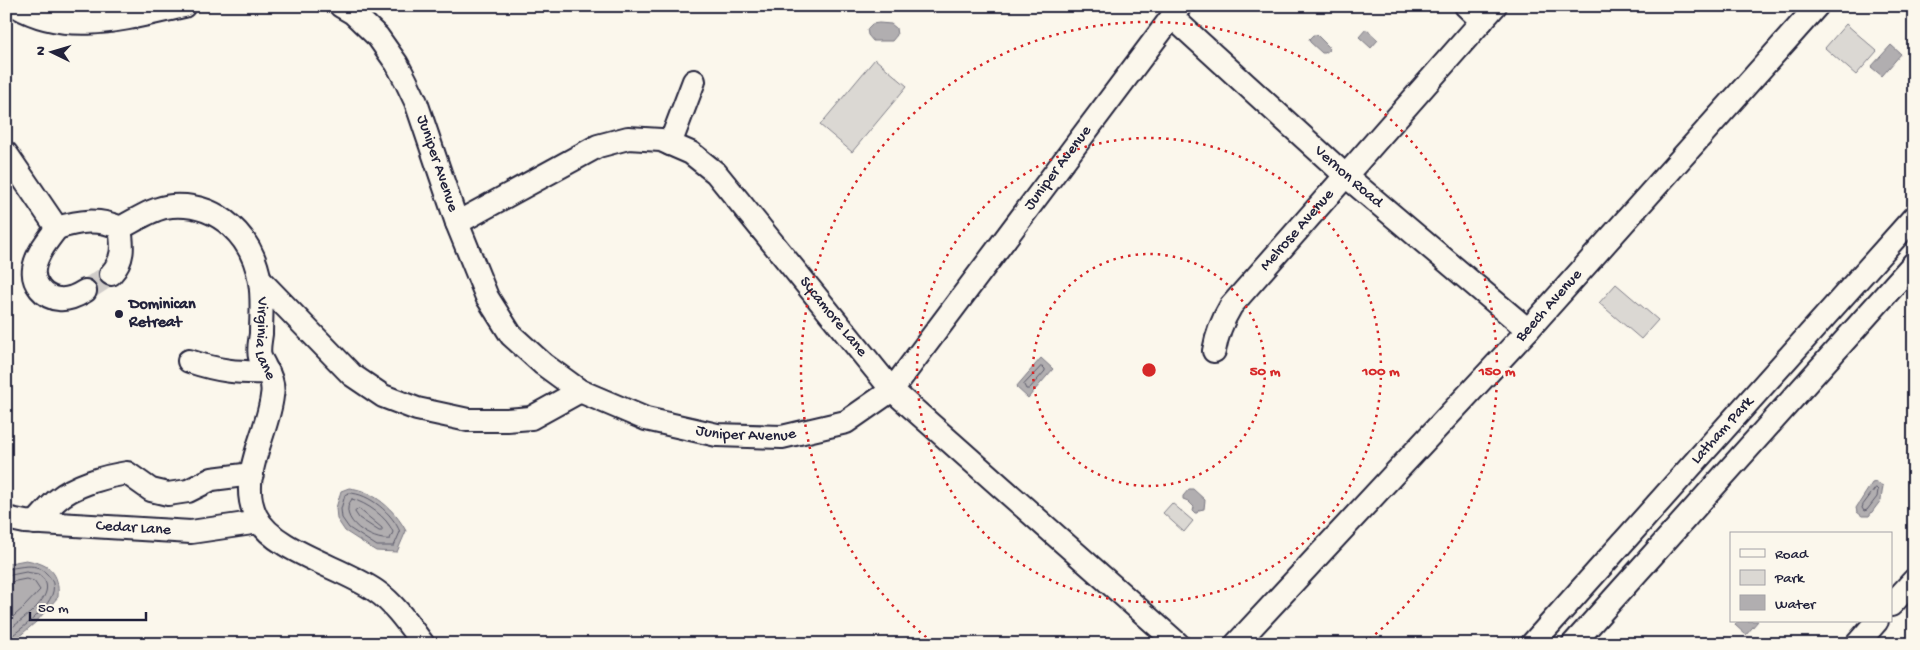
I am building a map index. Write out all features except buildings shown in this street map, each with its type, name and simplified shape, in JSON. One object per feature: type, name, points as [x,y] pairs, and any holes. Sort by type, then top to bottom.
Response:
[{"type":"street","points":[[16,6],[35,15],[56,21],[90,24],[184,6]]},
{"type":"street","name":"Juniper Avenue","points":[[341,6],[367,24],[397,64],[416,102],[457,223],[487,297],[511,335],[543,364],[580,391],[646,419],[717,435],[782,437],[846,422],[892,390],[1176,12]]},
{"type":"street","name":"Beech Avenue","points":[[1236,644],[1528,330],[1817,6]]},
{"type":"street","name":"Melrose Avenue","points":[[1214,351],[1216,337],[1222,320],[1231,306],[1346,176],[1481,11]]},
{"type":"street","name":"Vernon Road","points":[[1176,12],[1346,176],[1528,330]]},
{"type":"street","points":[[670,144],[694,81]]},
{"type":"street","name":"Sycamore Lane","points":[[457,223],[598,146],[628,138],[661,140],[691,153],[716,172],[892,390],[1178,644]]},
{"type":"street","points":[[6,153],[57,228]]},
{"type":"street","name":"Virginia Lane","points":[[120,228],[162,208],[172,206],[200,209],[218,215],[233,226],[244,240],[254,260],[260,280],[262,303],[260,358],[268,372],[273,393],[270,413],[252,474],[250,500],[259,522],[268,533],[281,543],[354,577],[377,592],[402,615],[423,644]]},
{"type":"street","name":"Latham Park","points":[[1532,644],[1914,217]]},
{"type":"street","points":[[85,291],[78,296],[58,299],[50,297],[38,287],[34,271],[36,262],[57,228],[80,221],[109,223],[120,228],[123,248],[121,259],[118,266],[110,274]]},
{"type":"street","name":"Latham Park","points":[[1573,644],[1914,263]]},
{"type":"street","points":[[260,280],[352,374],[383,396],[417,409],[468,420],[531,418],[580,391]]},
{"type":"street","points":[[1847,293],[1870,312]]},
{"type":"street","points":[[189,361],[212,369],[237,373],[268,372]]},
{"type":"street","points":[[1706,450],[1728,470]]},
{"type":"street","points":[[36,523],[58,499],[82,486],[108,476],[127,473],[151,490],[168,494],[188,491],[212,479],[252,474]]},
{"type":"street","name":"Cedar Lane","points":[[6,518],[36,523],[161,532],[191,532],[259,522]]},
{"type":"street","points":[[1892,604],[1914,580]]},
{"type":"street","points":[[1857,644],[1876,622]]},
{"type":"green space","points":[[1846,24],[1877,51],[1856,75],[1825,48]]},
{"type":"green space","points":[[875,59],[907,86],[852,152],[820,125]]},
{"type":"green space","points":[[1616,284],[1658,320],[1641,339],[1599,303]]},
{"type":"green space","points":[[1172,503],[1193,521],[1184,532],[1163,513]]},
{"type":"water","points":[[872,24],[891,24],[896,28],[897,35],[892,41],[873,41],[868,35],[867,29]]},
{"type":"water","points":[[1366,29],[1378,40],[1371,48],[1359,37]]},
{"type":"water","points":[[1313,35],[1317,35],[1328,46],[1329,50],[1322,53],[1310,42],[1309,39]]},
{"type":"water","points":[[1891,45],[1901,54],[1882,76],[1871,67]]},
{"type":"water","points":[[1041,358],[1053,369],[1028,398],[1016,387]]},
{"type":"water","points":[[1876,482],[1883,486],[1881,500],[1869,516],[1862,516],[1857,512],[1856,508],[1872,483]]},
{"type":"water","points":[[349,488],[375,497],[396,516],[406,531],[397,552],[376,551],[345,531],[337,519],[336,508],[341,491]]},
{"type":"water","points":[[1189,489],[1193,489],[1205,500],[1204,509],[1199,510],[1197,513],[1193,511],[1194,507],[1188,501],[1183,499],[1183,496]]},
{"type":"water","points":[[26,560],[47,567],[55,575],[58,597],[36,622],[10,644],[6,644],[6,565]]},
{"type":"water","points":[[1737,622],[1757,622],[1746,635],[1735,625]]},
{"type":"tunnel","points":[[85,291],[111,274]]},
{"type":"place","name":"Dominican Retreat","points":[[119,314]]}]
